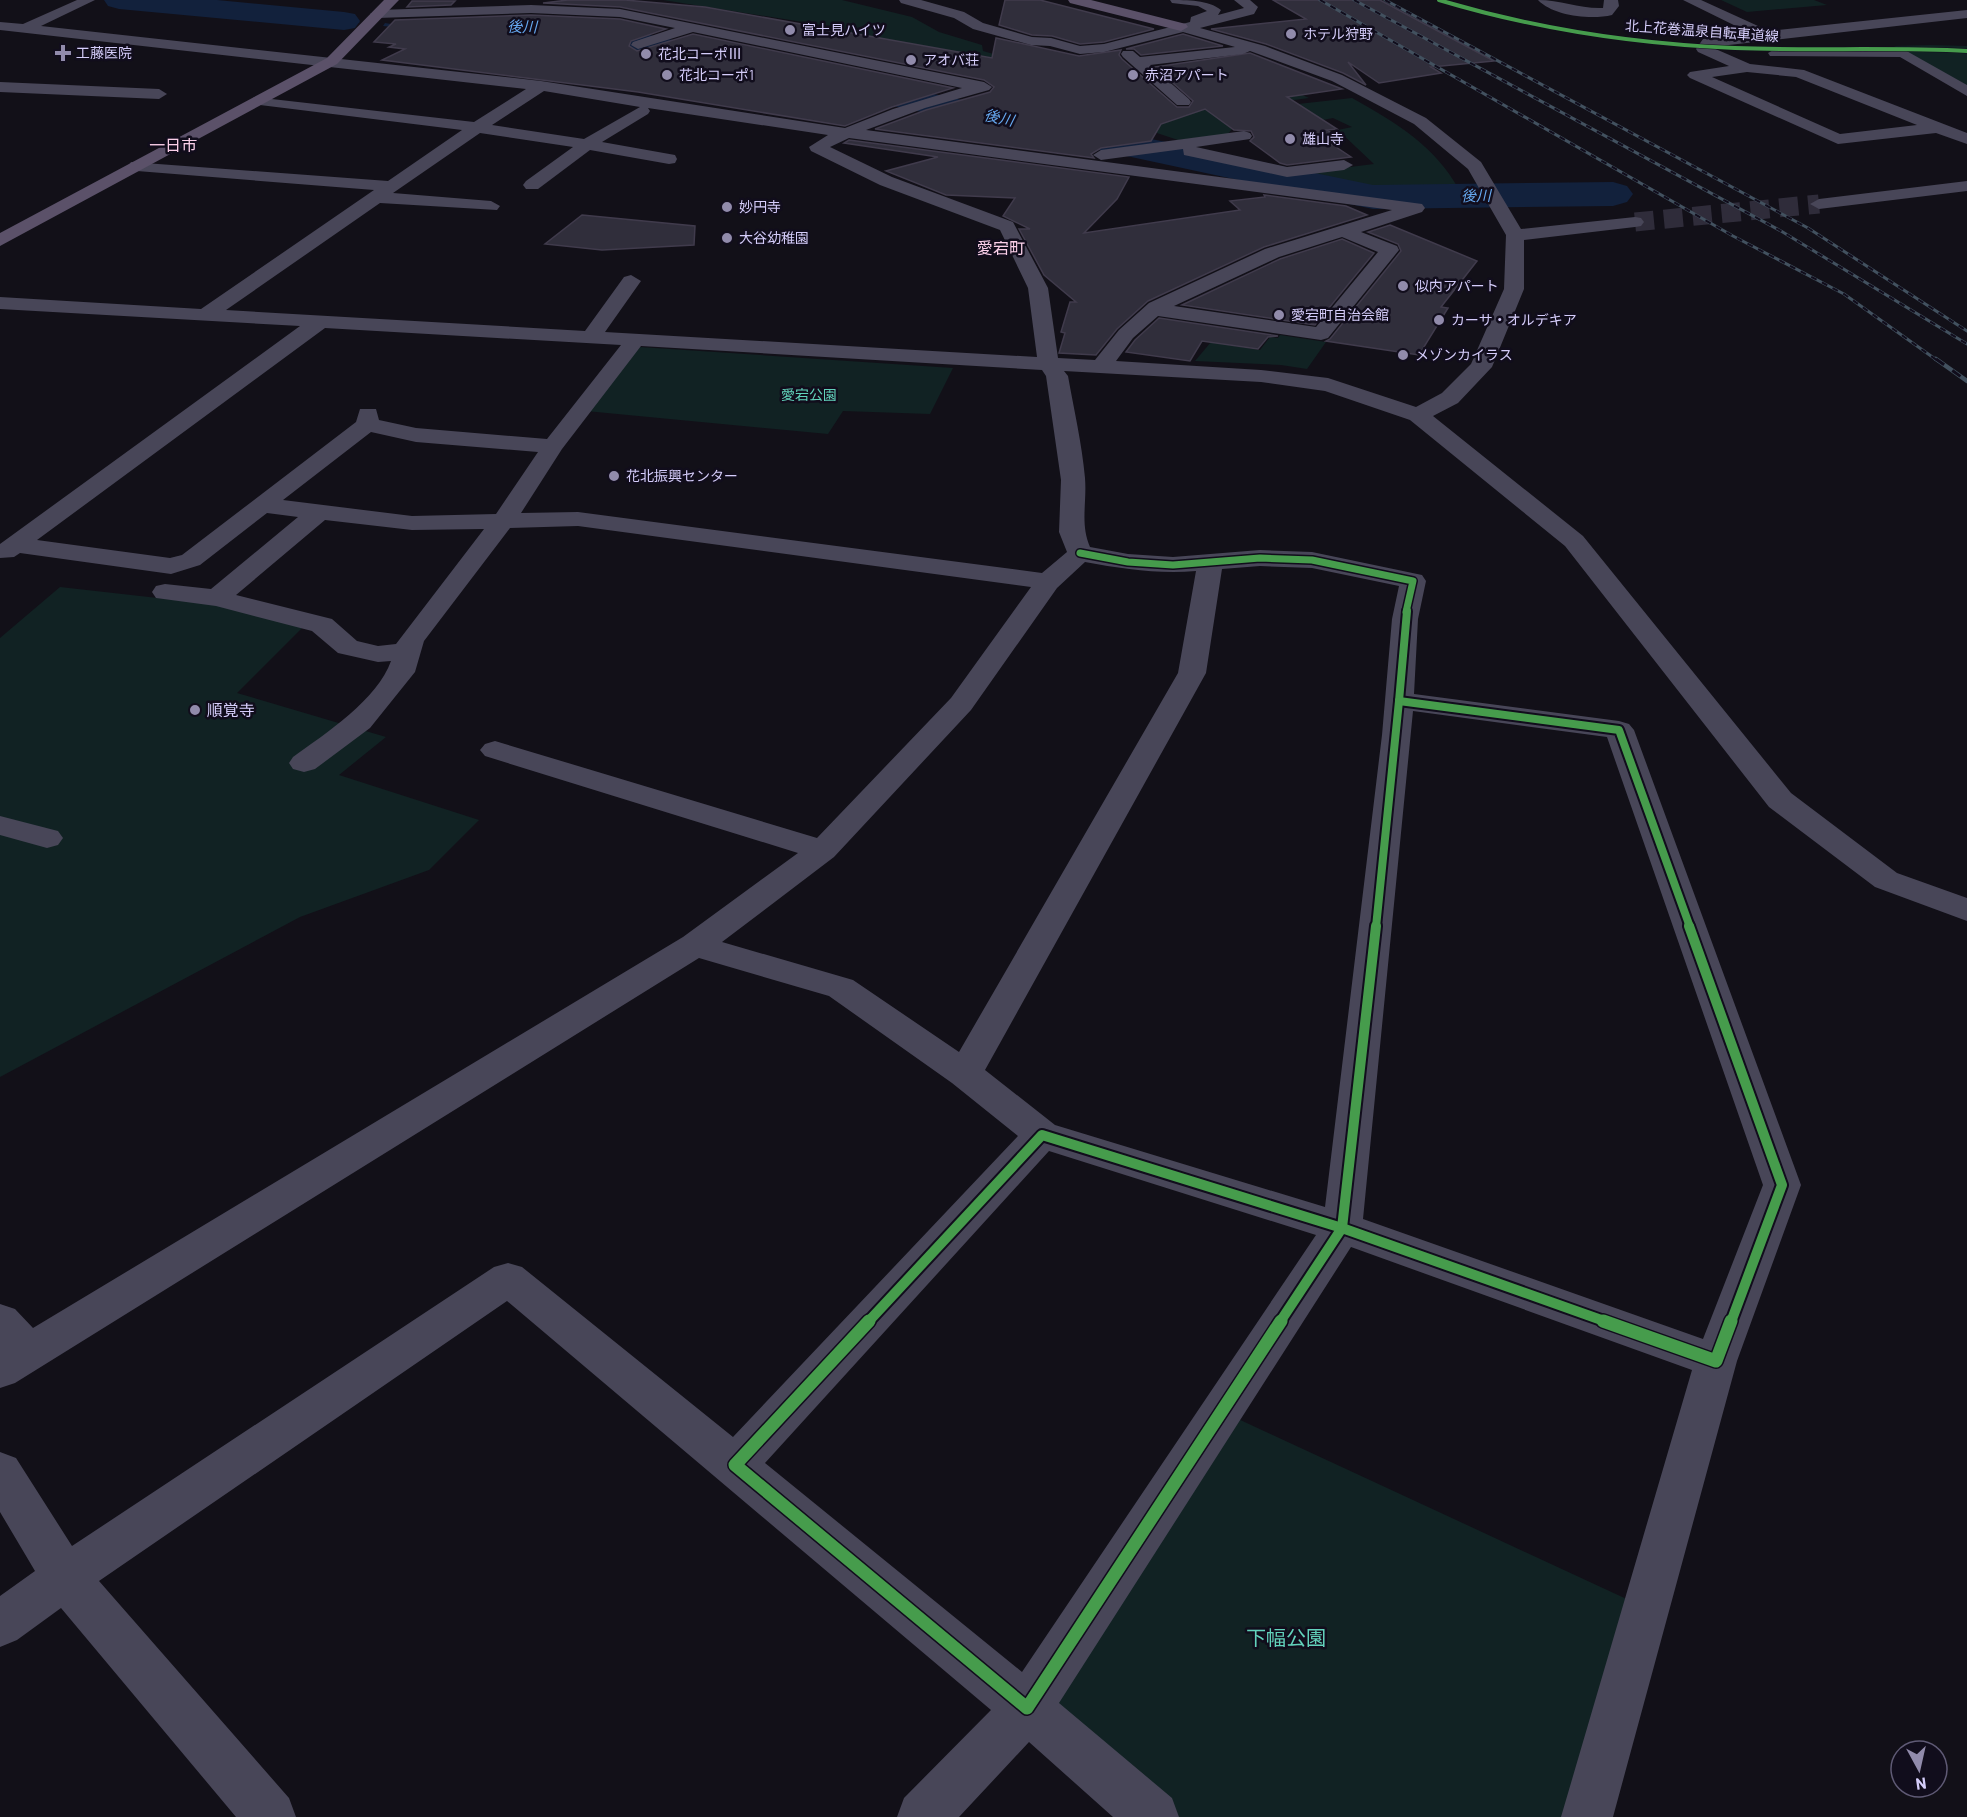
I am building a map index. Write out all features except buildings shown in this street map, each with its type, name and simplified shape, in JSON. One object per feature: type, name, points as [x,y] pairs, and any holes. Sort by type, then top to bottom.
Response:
[{"type":"main road","points":[[4,235],[332,61],[392,0]]},
{"type":"main road","points":[[1075,0],[1180,27]]},
{"type":"street","points":[[0,39],[88,0]]},
{"type":"street","points":[[906,0],[960,15],[978,26],[1031,41],[1051,42],[1080,50],[1118,45],[1180,27],[1212,14],[1214,10],[1199,2],[1177,0]]},
{"type":"street","points":[[1180,27],[1212,22],[1250,11],[1251,7],[1241,0]]},
{"type":"street","points":[[1545,0],[1569,12],[1584,14],[1607,12],[1612,6],[1611,0]]},
{"type":"street","points":[[1690,0],[1767,36]]},
{"type":"street","points":[[377,14],[584,10],[620,13],[984,87],[947,95],[846,132],[817,147]]},
{"type":"street","points":[[1747,68],[1703,49],[1707,42],[1967,14]]},
{"type":"street","points":[[0,26],[332,61],[541,86],[758,121],[1416,208],[1272,253],[1153,309],[1126,334],[1101,367]]},
{"type":"street","points":[[638,45],[693,27]]},
{"type":"street","points":[[1180,27],[1260,49],[1337,78],[1420,121],[1475,166],[1515,235],[1514,289],[1481,367],[1450,398],[1418,415]]},
{"type":"street","points":[[1118,45],[1183,102]]},
{"type":"street","points":[[1137,62],[1260,49]]},
{"type":"street","points":[[1711,52],[1903,53],[1967,91]]},
{"type":"street","points":[[1967,124],[1939,127],[1838,139],[1695,75],[1747,68],[1799,73],[1939,127],[1967,139]]},
{"type":"street","points":[[207,314],[477,126],[541,86]]},
{"type":"street","points":[[0,87],[159,94]]},
{"type":"street","points":[[260,100],[477,126],[588,143],[669,159]]},
{"type":"street","points":[[532,184],[588,143],[642,111]]},
{"type":"street","points":[[758,121],[758,126],[817,147],[856,169],[903,189],[1008,226],[1038,288],[1048,363],[1057,376],[1073,480],[1071,532],[1080,553]]},
{"type":"street","points":[[1057,160],[1244,136]]},
{"type":"street","points":[[1162,147],[1287,172],[1344,165]]},
{"type":"street","points":[[137,166],[391,186]]},
{"type":"street","points":[[1819,204],[1967,186]]},
{"type":"street","points":[[376,197],[491,206]]},
{"type":"street","points":[[1515,235],[1635,222]]},
{"type":"street","points":[[1153,309],[1321,334],[1390,250],[1345,232]]},
{"type":"street","points":[[592,336],[631,281]]},
{"type":"street","points":[[4,306],[207,314],[637,338],[1261,376],[1328,385],[1418,415],[1574,541],[1780,800],[1886,880],[1967,910]]},
{"type":"street","points":[[8,550],[321,321]]},
{"type":"street","points":[[304,763],[360,722],[401,672],[411,640],[503,521],[553,446],[637,338]]},
{"type":"street","points":[[8,550],[171,566],[191,560],[368,419],[416,435],[553,446]]},
{"type":"street","points":[[262,505],[412,523],[578,519],[1048,582]]},
{"type":"street","points":[[217,598],[319,512]]},
{"type":"street","points":[[922,1817],[1027,1708],[1342,1228],[1399,701],[1405,619],[1413,581],[1312,560],[1260,558],[1211,560],[1173,565],[1128,562],[1080,553]]},
{"type":"street","points":[[0,1322],[14,1361],[695,945],[823,850],[961,704],[1048,582],[1080,553]]},
{"type":"street","points":[[965,1074],[1192,673],[1211,560]]},
{"type":"street","points":[[165,591],[217,598],[322,625],[348,647],[378,654],[407,651]]},
{"type":"street","points":[[1399,701],[1619,730],[1782,1185],[1716,1361],[1587,1817]]},
{"type":"street","points":[[495,750],[823,850]]},
{"type":"street","points":[[0,825],[47,838]]},
{"type":"street","points":[[695,945],[841,988],[965,1074],[1042,1135],[1342,1228],[1716,1361]]},
{"type":"street","points":[[735,1465],[1042,1135]]},
{"type":"street","points":[[0,1624],[65,1577],[508,1279],[1027,1708],[1153,1817]]},
{"type":"street","points":[[0,1472],[65,1577],[270,1817]]},
{"type":"green space","points":[[663,0],[842,0],[912,17],[939,32],[982,45],[983,51],[997,55],[1026,73],[923,55],[828,26]]},
{"type":"green space","points":[[1721,0],[1814,0],[1827,5],[1747,12]]},
{"type":"green space","points":[[1894,46],[1967,46],[1967,85]]},
{"type":"green space","points":[[1195,78],[1291,90],[1309,98],[1250,106],[1228,134],[1178,140],[1139,127],[1182,110],[1215,108],[1193,100],[1169,80]]},
{"type":"green space","points":[[1352,98],[1400,127],[1427,148],[1450,175],[1460,191],[1364,188],[1302,173],[1374,164],[1338,130],[1352,127],[1333,118],[1323,120],[1289,105]]},
{"type":"green space","points":[[1280,335],[1326,342],[1307,369],[1281,365],[1195,361],[1211,342],[1260,350],[1270,337],[1278,338]]},
{"type":"green space","name":"愛宕公園","points":[[640,347],[953,368],[930,414],[843,411],[828,434],[586,411]]},
{"type":"green space","points":[[60,587],[220,605],[304,626],[237,693],[386,737],[339,775],[479,820],[429,870],[300,917],[0,1077],[0,638]]},
{"type":"green space","name":"下幅公園","points":[[1221,1411],[1646,1608],[1587,1817],[1153,1817],[1027,1708]]},
{"type":"waterway","name":"後川","points":[[119,0],[344,21]]},
{"type":"waterway","name":"後川","points":[[344,21],[357,22]]},
{"type":"waterway","name":"後川","points":[[385,25],[401,26]]},
{"type":"waterway","name":"後川","points":[[532,26],[591,32],[1373,197],[1613,194]]},
{"type":"tunnel","points":[[1635,222],[1819,204]]},
{"type":"railway","points":[[1320,0],[1733,236],[1844,294],[1938,361]]},
{"type":"railway","points":[[1354,0],[1781,231],[1967,344]]},
{"type":"railway","points":[[1385,0],[1808,228],[1967,331]]},
{"type":"railway","points":[[1936,359],[1967,381]]},
{"type":"cycle path","name":"北上花巻温泉自転車道線","points":[[1439,0],[1521,23],[1648,42],[1734,48],[1967,51]]},
{"type":"cycle path","points":[[1080,553],[1128,562],[1173,565],[1260,558],[1312,560],[1413,581],[1405,619],[1397,735],[1342,1228],[1027,1708],[735,1465],[1042,1135],[1342,1228],[1716,1361],[1782,1185],[1619,730],[1399,701]]},
{"type":"place","name":"富士見ハイツ","points":[[790,30]]},
{"type":"place","name":"ホテル狩野","points":[[1291,34]]},
{"type":"place","name":"工藤医院","points":[[63,53]]},
{"type":"place","name":"花北コーポⅢ","points":[[646,54]]},
{"type":"place","name":"アオバ荘","points":[[911,60]]},
{"type":"place","name":"花北コーポ1","points":[[667,75]]},
{"type":"place","name":"赤沼アパート","points":[[1133,75]]},
{"type":"place","name":"雄山寺","points":[[1290,139]]},
{"type":"place","name":"妙円寺","points":[[727,207]]},
{"type":"place","name":"大谷幼稚園","points":[[727,238]]},
{"type":"place","name":"似内アパート","points":[[1403,286]]},
{"type":"place","name":"愛宕町自治会館","points":[[1279,315]]},
{"type":"place","name":"カーサ・オルデキア","points":[[1439,320]]},
{"type":"place","name":"メゾンカイラス","points":[[1403,355]]},
{"type":"place","name":"花北振興センター","points":[[614,476]]},
{"type":"place","name":"順覚寺","points":[[195,710]]},
{"type":"district","name":"一日市","points":[[173,145]]},
{"type":"district","name":"愛宕町","points":[[1001,248]]}]
